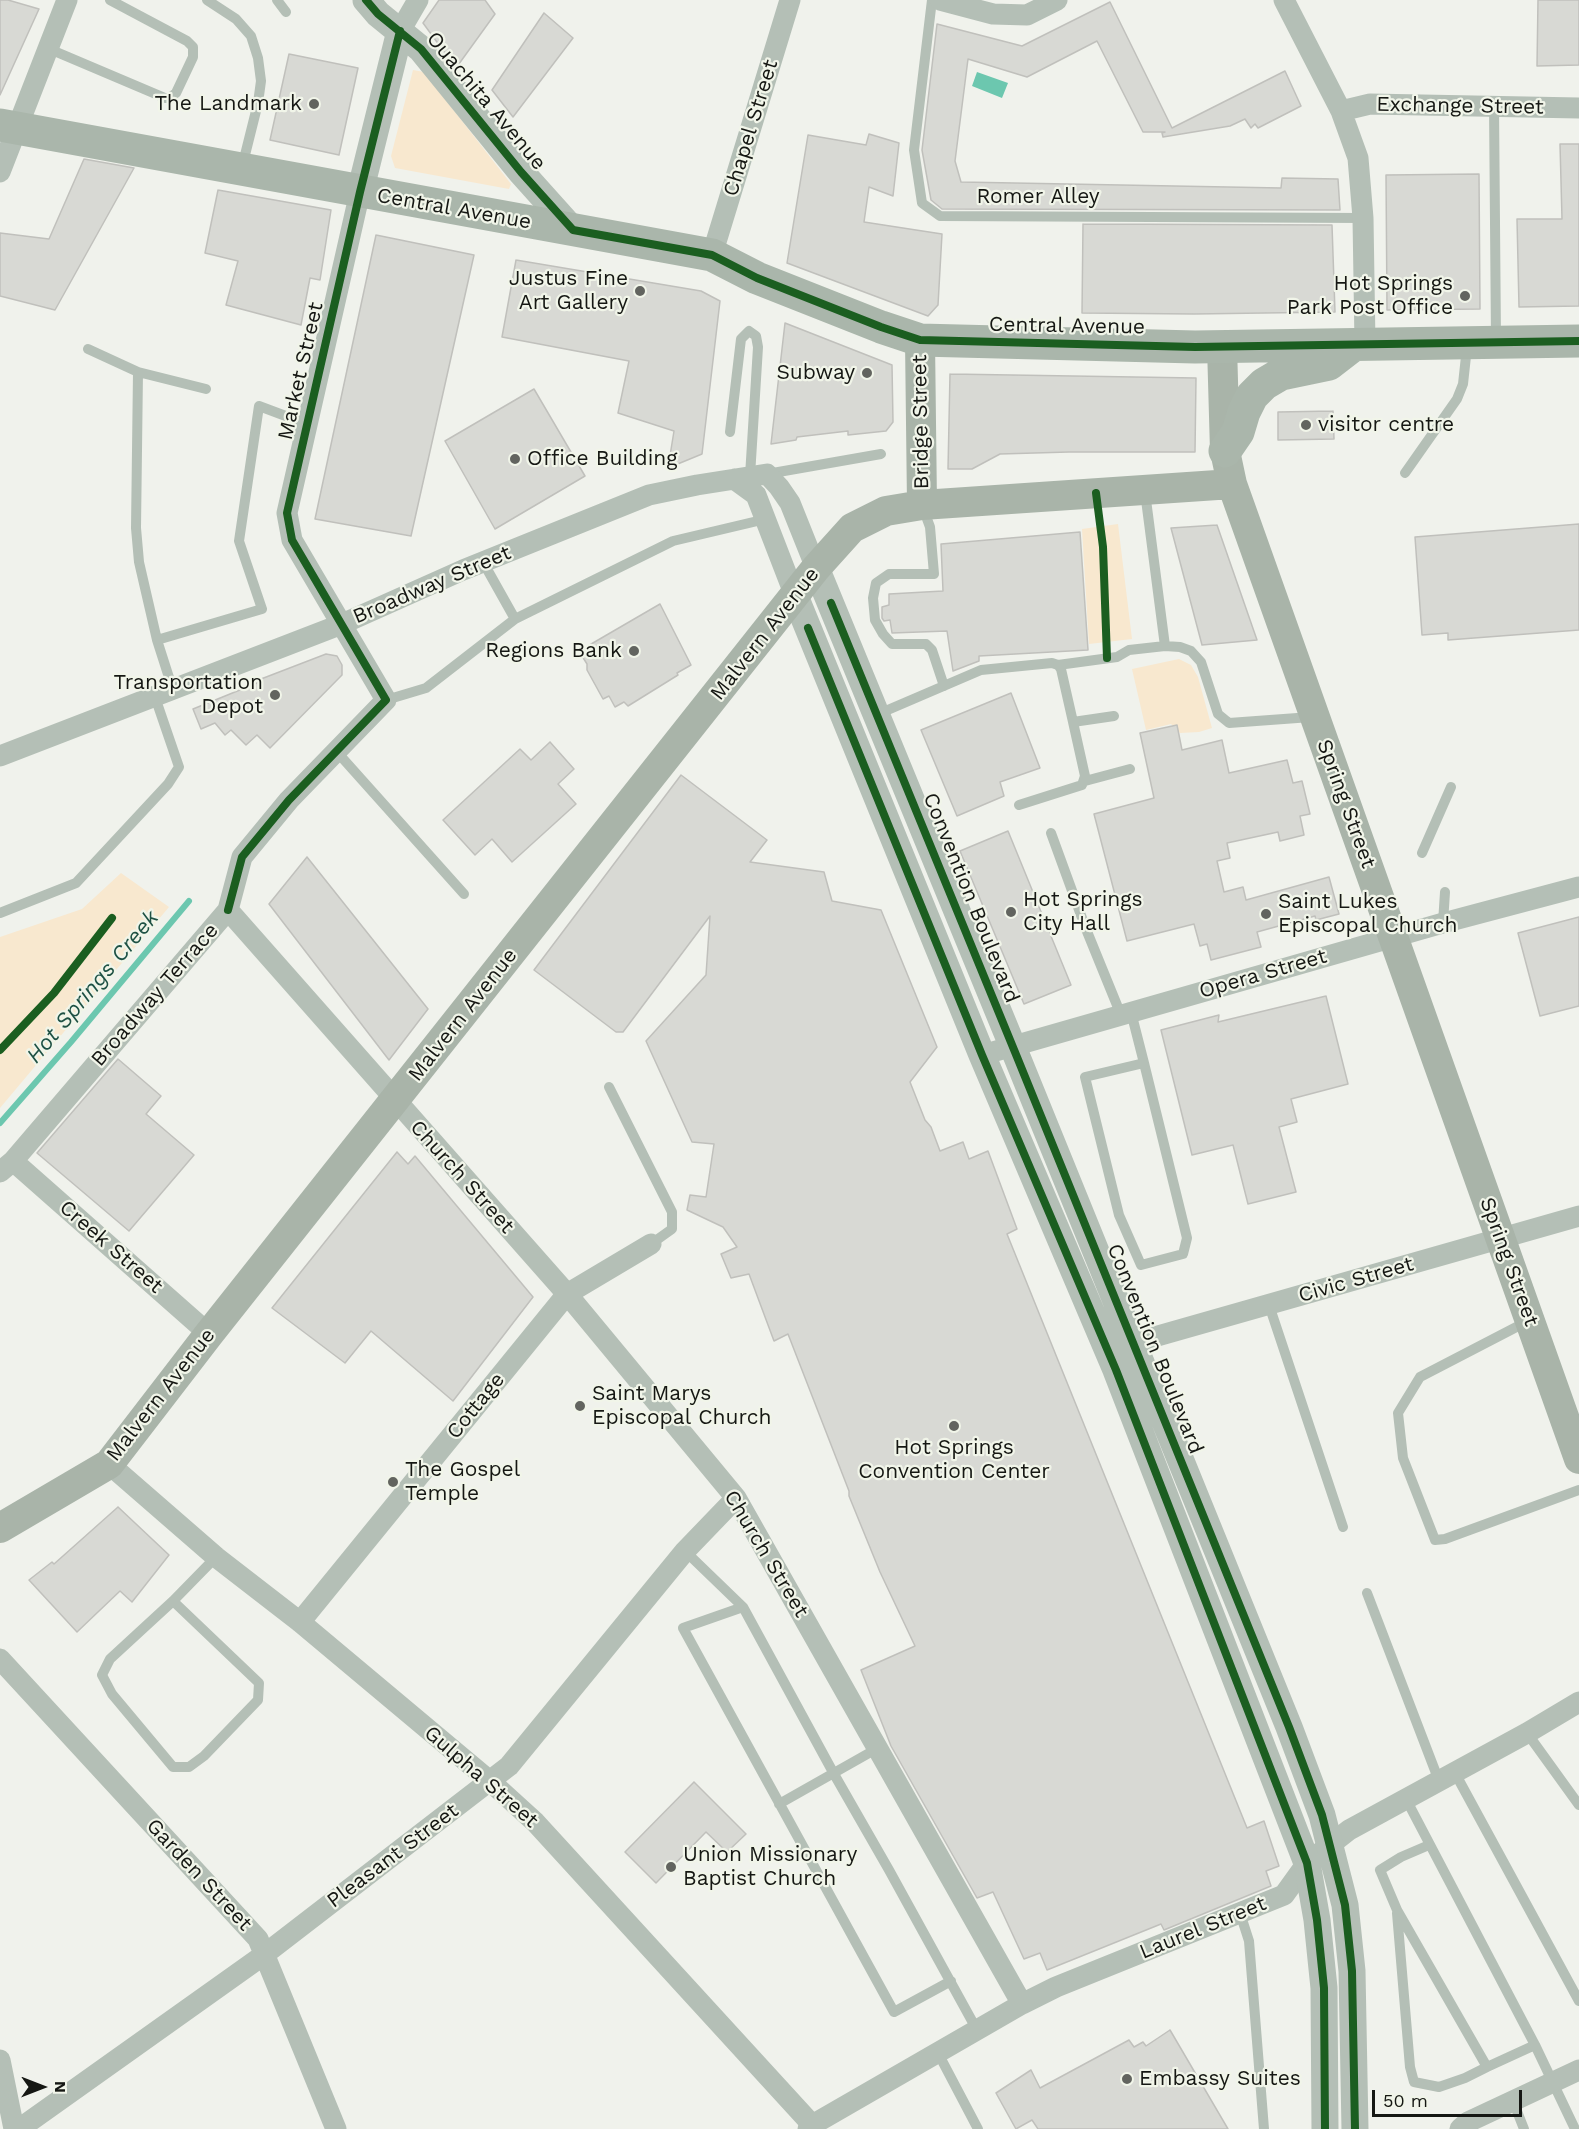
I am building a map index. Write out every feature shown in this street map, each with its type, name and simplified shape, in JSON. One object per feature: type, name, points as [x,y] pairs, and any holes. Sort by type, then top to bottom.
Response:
[{"type":"main road","name":"Central Avenue","points":[[9,126],[712,255],[757,278],[920,340],[1222,346],[1579,341]]},
{"type":"main road","name":"Bridge Street","points":[[920,340],[922,505]]},
{"type":"main road","points":[[1226,451],[1238,432],[1251,396],[1264,384],[1281,374],[1329,364],[1360,344]]},
{"type":"main road","name":"Spring Street","points":[[1222,346],[1226,451],[1232,484],[1579,1459]]},
{"type":"main road","name":"Malvern Avenue","points":[[0,1528],[109,1464],[209,1334],[816,568],[852,528],[886,511],[922,505],[1232,484]]},
{"type":"street","points":[[0,172],[9,126],[48,48],[67,0]]},
{"type":"street","name":"Ouachita Avenue","points":[[366,0],[378,14],[421,49],[521,172],[573,230]]},
{"type":"street","name":"Market Street","points":[[386,700],[292,540],[287,513],[399,31],[418,0]]},
{"type":"street","name":"Chapel Street","points":[[712,255],[790,0]]},
{"type":"street","points":[[940,0],[993,14],[1027,15],[1057,0]]},
{"type":"street","points":[[1284,0],[1341,111],[1358,158],[1363,218],[1360,344]]},
{"type":"street","name":"Exchange Street","points":[[1341,111],[1370,105],[1579,108]]},
{"type":"street","points":[[750,477],[795,596],[982,1055],[1116,1370],[1307,1863],[1317,1920],[1324,1988],[1325,2129]]},
{"type":"street","points":[[750,477],[779,487],[790,503],[816,568]]},
{"type":"street","name":"Broadway Street","points":[[0,756],[342,624],[483,562],[649,495],[750,477]]},
{"type":"street","name":"Convention Boulevard","points":[[816,568],[1289,1727],[1322,1815],[1345,1905],[1352,1971],[1355,2129]]},
{"type":"street","name":"Broadway Terrace","points":[[7,1166],[228,910],[242,857],[289,800],[386,700]]},
{"type":"street","name":"Opera Street","points":[[982,1055],[1443,922],[1579,887]]},
{"type":"street","name":"Church Street","points":[[228,910],[567,1294],[736,1498],[1022,2004]]},
{"type":"street","name":"Creek Street","points":[[7,1166],[209,1334]]},
{"type":"street","name":"Civic Street","points":[[1133,1343],[1579,1216]]},
{"type":"street","name":"Cottage","points":[[300,1622],[567,1294],[651,1244]]},
{"type":"street","name":"Gulpha Street","points":[[109,1464],[216,1557],[300,1622],[491,1782],[535,1822],[812,2128]]},
{"type":"street","name":"Pleasant Street","points":[[16,2129],[265,1954],[491,1782],[509,1766],[685,1551],[736,1498]]},
{"type":"street","name":"Garden Street","points":[[0,1659],[258,1939],[336,2129]]},
{"type":"street","name":"Laurel Street","points":[[812,2128],[977,2030],[1056,1987],[1284,1895],[1307,1863],[1349,1830],[1527,1733],[1579,1702]]},
{"type":"street","points":[[0,2060],[16,2129]]},
{"type":"street","points":[[1460,2129],[1468,2122],[1579,2070]]},
{"type":"lane","points":[[48,48],[165,98],[176,93],[194,57],[193,47],[188,41],[111,0]]},
{"type":"lane","points":[[207,0],[236,19],[250,36],[258,58],[261,81],[258,103],[241,170]]},
{"type":"lane","points":[[277,0],[286,12]]},
{"type":"lane","name":"Romer Alley","points":[[932,0],[914,150],[922,203],[940,216],[1363,218]]},
{"type":"lane","points":[[1405,473],[1457,399],[1482,342],[1494,106]]},
{"type":"lane","points":[[730,432],[741,339],[749,332],[756,336],[758,347],[750,477],[881,454]]},
{"type":"lane","points":[[88,350],[138,372],[206,389]]},
{"type":"lane","points":[[0,913],[76,883],[168,784],[179,767],[164,693],[157,640],[139,562],[136,528],[138,372]]},
{"type":"lane","points":[[157,640],[262,609],[239,541],[259,406],[307,424]]},
{"type":"lane","points":[[1144,490],[1165,646]]},
{"type":"lane","points":[[922,505],[931,533],[934,574],[889,574],[876,583],[873,598],[875,620],[892,644],[926,644],[932,650],[944,686]]},
{"type":"lane","points":[[386,700],[426,688],[515,619],[673,541],[766,519]]},
{"type":"lane","points":[[483,562],[515,619]]},
{"type":"lane","points":[[876,715],[981,670],[1052,663],[1058,665],[1117,657],[1129,650],[1165,646],[1180,647],[1191,651],[1201,662],[1218,714],[1229,723],[1315,717]]},
{"type":"lane","points":[[1019,805],[1082,785],[1084,781],[1085,776],[1074,722],[1061,669],[1058,665]]},
{"type":"lane","points":[[1074,722],[1114,716]]},
{"type":"lane","points":[[337,752],[464,894]]},
{"type":"lane","points":[[1084,781],[1130,769]]},
{"type":"lane","points":[[1422,853],[1451,787]]},
{"type":"lane","points":[[1051,833],[1086,930],[1126,1014],[1144,1063],[1187,1238],[1183,1254],[1141,1265],[1119,1215],[1085,1077],[1144,1063]]},
{"type":"lane","points":[[1443,922],[1444,892]]},
{"type":"lane","points":[[609,1087],[672,1212],[672,1229],[651,1244]]},
{"type":"lane","points":[[1269,1305],[1343,1527]]},
{"type":"lane","points":[[1529,1320],[1419,1377],[1398,1413],[1403,1458],[1435,1540],[1445,1539],[1579,1490]]},
{"type":"lane","points":[[685,1551],[743,1607],[977,2030]]},
{"type":"lane","points":[[173,1601],[259,1683],[258,1700],[204,1756],[189,1767],[173,1767],[112,1694],[102,1675],[110,1659],[173,1601],[216,1557]]},
{"type":"lane","points":[[1367,1593],[1447,1777],[1579,2001]]},
{"type":"lane","points":[[743,1607],[683,1628],[894,2012],[951,1981]]},
{"type":"lane","points":[[1527,1733],[1579,1805]]},
{"type":"lane","points":[[779,1804],[878,1748]]},
{"type":"lane","points":[[1407,1799],[1554,2082],[1575,2129]]},
{"type":"lane","points":[[1429,1845],[1401,1857],[1380,1870],[1397,1910],[1487,2067]]},
{"type":"lane","points":[[1397,1910],[1410,2067],[1414,2082],[1439,2087],[1465,2078],[1535,2045]]},
{"type":"lane","points":[[1240,1913],[1248,1941],[1264,2129]]},
{"type":"lane","points":[[938,2053],[978,2129]]},
{"type":"lane","points":[[1513,2101],[1524,2129]]},
{"type":"shaded area","points":[[413,70],[424,72],[511,184],[509,189],[395,168],[391,156]]},
{"type":"shaded area","points":[[977,72],[1008,83],[1002,98],[972,86]]},
{"type":"shaded area","points":[[1118,524],[1132,639],[1089,644],[1082,529]]},
{"type":"shaded area","points":[[1179,659],[1191,665],[1198,677],[1212,728],[1199,732],[1180,733],[1171,724],[1146,730],[1132,669]]},
{"type":"shaded area","points":[[121,873],[169,907],[0,1108],[0,937],[82,909]]},
{"type":"building","points":[[0,0],[39,9],[0,95]]},
{"type":"building","points":[[439,0],[485,0],[495,14],[456,68],[423,23]]},
{"type":"building","points":[[1538,0],[1579,0],[1579,65],[1537,66]]},
{"type":"building","points":[[1110,2],[1172,128],[1285,71],[1301,106],[1258,128],[1255,124],[1251,128],[1245,119],[1230,126],[1163,137],[1162,133],[1165,132],[1143,132],[1097,41],[1027,77],[968,59],[955,161],[961,182],[1281,188],[1282,178],[1338,179],[1340,210],[942,209],[931,200],[922,150],[937,24],[1022,46]]},
{"type":"building","points":[[544,13],[573,38],[513,117],[492,90]]},
{"type":"building","name":"The Landmark","points":[[289,54],[358,68],[339,155],[270,140]]},
{"type":"building","points":[[869,134],[899,143],[893,196],[869,187],[864,222],[942,234],[938,305],[928,316],[787,263],[808,135],[866,145]]},
{"type":"building","points":[[1560,144],[1579,144],[1579,306],[1519,307],[1517,219],[1562,219]]},
{"type":"building","points":[[84,159],[134,168],[55,310],[0,296],[0,233],[49,239]]},
{"type":"building","points":[[1479,174],[1480,309],[1387,310],[1386,175]]},
{"type":"building","points":[[218,190],[331,210],[320,280],[310,278],[301,325],[226,305],[238,261],[205,253]]},
{"type":"building","points":[[1083,224],[1332,225],[1335,312],[1082,313]]},
{"type":"building","points":[[376,235],[474,255],[411,536],[315,519]]},
{"type":"building","points":[[516,260],[701,291],[720,301],[702,454],[668,468],[674,431],[618,413],[629,361],[502,337]]},
{"type":"building","points":[[785,323],[892,365],[893,422],[886,431],[848,435],[848,431],[797,437],[796,440],[771,444]]},
{"type":"building","points":[[950,374],[1196,378],[1195,452],[1000,454],[972,469],[948,469]]},
{"type":"building","name":"Office Building","points":[[534,389],[585,476],[495,529],[445,441]]},
{"type":"building","name":"visitor centre","points":[[1333,411],[1334,439],[1278,440],[1278,412]]},
{"type":"building","points":[[1579,524],[1579,630],[1448,640],[1448,633],[1422,635],[1415,537]]},
{"type":"building","points":[[1217,525],[1257,640],[1202,645],[1171,528]]},
{"type":"building","points":[[1080,532],[1088,650],[979,656],[979,661],[953,671],[947,631],[892,633],[890,620],[884,621],[882,618],[882,607],[889,605],[889,594],[943,591],[941,544]]},
{"type":"building","name":"Regions Bank","points":[[660,604],[691,665],[628,706],[624,702],[615,707],[609,696],[603,699],[582,656],[586,647]]},
{"type":"building","name":"Transportation Depot","points":[[326,654],[337,656],[342,665],[342,675],[270,748],[257,735],[246,745],[231,730],[225,735],[215,723],[201,729],[193,709]]},
{"type":"building","points":[[1011,693],[1040,768],[1000,782],[1004,796],[957,816],[921,730]]},
{"type":"building","points":[[1177,725],[1182,750],[1222,740],[1229,773],[1287,760],[1293,783],[1302,781],[1310,814],[1300,816],[1304,835],[1280,841],[1278,832],[1227,843],[1230,858],[1217,861],[1224,892],[1243,887],[1246,900],[1329,877],[1339,914],[1316,920],[1315,916],[1257,932],[1261,947],[1211,960],[1207,944],[1200,946],[1194,924],[1127,941],[1094,814],[1154,798],[1140,733]]},
{"type":"building","points":[[550,742],[574,769],[558,784],[576,804],[512,862],[492,839],[475,855],[443,820],[520,749],[531,760]]},
{"type":"building","name":"Hot Springs Convention Center","points":[[681,775],[767,840],[750,862],[824,872],[832,901],[881,910],[937,1047],[910,1082],[925,1120],[931,1127],[940,1151],[963,1142],[969,1159],[988,1151],[1017,1229],[1007,1234],[1247,1828],[1264,1821],[1279,1866],[1266,1871],[1271,1886],[1164,1930],[1161,1924],[1047,1970],[1040,1953],[1024,1959],[993,1892],[977,1898],[891,1746],[861,1670],[915,1646],[880,1572],[849,1496],[788,1334],[774,1341],[749,1274],[731,1278],[721,1254],[737,1247],[723,1227],[687,1210],[690,1195],[706,1197],[714,1144],[692,1142],[646,1041],[706,975],[710,916],[623,1032],[616,1032],[534,970]]},
{"type":"building","points":[[1008,831],[1071,985],[1024,1004],[960,851]]},
{"type":"building","points":[[307,857],[428,1009],[389,1060],[269,904]]},
{"type":"building","points":[[1579,917],[1579,1006],[1540,1016],[1518,933]]},
{"type":"building","points":[[1326,996],[1348,1084],[1291,1099],[1297,1122],[1279,1127],[1296,1192],[1248,1204],[1233,1145],[1192,1155],[1161,1030],[1219,1015],[1218,1022]]},
{"type":"building","points":[[118,1059],[161,1096],[146,1114],[194,1155],[129,1231],[37,1153]]},
{"type":"building","points":[[397,1152],[408,1164],[415,1156],[533,1297],[453,1401],[371,1331],[345,1363],[272,1308]]},
{"type":"building","points":[[118,1507],[169,1555],[132,1602],[120,1591],[77,1632],[29,1580],[52,1562],[54,1564]]},
{"type":"building","points":[[694,1782],[746,1834],[727,1852],[706,1832],[656,1883],[625,1852]]},
{"type":"building","name":"Embassy Suites","points":[[1170,2030],[1228,2129],[1038,2129],[1032,2120],[1016,2129],[996,2093],[1031,2070],[1040,2088],[1129,2040],[1134,2047],[1143,2042],[1146,2046]]},
{"type":"waterway","name":"Hot Springs Creek","points":[[0,1123],[189,901]]},
{"type":"cycle path","points":[[366,0],[378,14],[421,49],[521,172],[573,230],[712,255],[757,278],[920,340],[1195,347],[1579,341]]},
{"type":"cycle path","points":[[228,910],[242,857],[289,800],[386,700],[292,540],[287,513],[360,192],[400,31]]},
{"type":"cycle path","points":[[1096,493],[1103,547],[1107,658]]},
{"type":"cycle path","points":[[831,603],[1289,1727],[1322,1815],[1345,1905],[1352,1971],[1355,2129]]},
{"type":"cycle path","points":[[808,628],[982,1055],[1116,1370],[1307,1863],[1317,1920],[1324,1988],[1325,2129]]},
{"type":"cycle path","points":[[0,1050],[54,993],[112,918]]},
{"type":"place","name":"The Landmark","points":[[314,104]]},
{"type":"place","name":"Justus Fine Art Gallery","points":[[640,291]]},
{"type":"place","name":"Hot Springs Park Post Office","points":[[1465,296]]},
{"type":"place","name":"Subway","points":[[867,373]]},
{"type":"place","name":"visitor centre","points":[[1306,425]]},
{"type":"place","name":"Office Building","points":[[515,459]]},
{"type":"place","name":"Regions Bank","points":[[634,651]]},
{"type":"place","name":"Transportation Depot","points":[[275,695]]},
{"type":"place","name":"Hot Springs City Hall","points":[[1011,912]]},
{"type":"place","name":"Saint Lukes Episcopal Church","points":[[1266,914]]},
{"type":"place","name":"Saint Marys Episcopal Church","points":[[580,1406]]},
{"type":"place","name":"Hot Springs Convention Center","points":[[954,1426]]},
{"type":"place","name":"The Gospel Temple","points":[[393,1482]]},
{"type":"place","name":"Union Missionary Baptist Church","points":[[671,1867]]},
{"type":"place","name":"Embassy Suites","points":[[1127,2079]]}]
